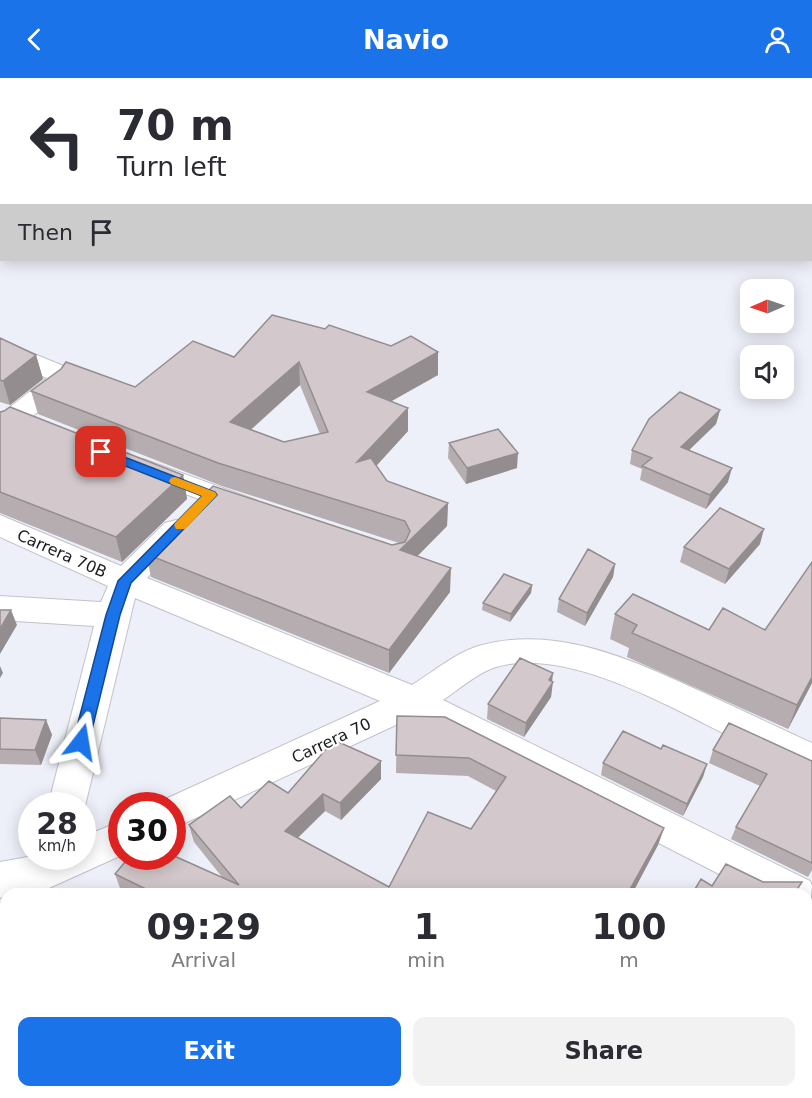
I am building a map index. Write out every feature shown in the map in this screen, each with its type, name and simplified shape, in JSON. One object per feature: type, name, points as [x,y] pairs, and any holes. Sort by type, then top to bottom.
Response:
[{"type":"street","points":[[0,348],[57,372],[60,378],[57,384],[4,419]]},
{"type":"street","points":[[4,419],[46,430]]},
{"type":"street","points":[[123,460],[211,495],[268,514]]},
{"type":"street","points":[[69,792],[113,615],[125,581],[211,495]]},
{"type":"street","name":"Carrera 70B","points":[[0,525],[125,581],[414,701],[784,888]]},
{"type":"street","points":[[0,608],[113,615]]},
{"type":"street","name":"Carrera 70","points":[[186,807],[414,701],[484,657],[526,650],[568,655],[620,669],[812,759]]},
{"type":"street","points":[[0,880],[48,870]]},
{"type":"building","points":[[272,315],[325,329],[329,325],[391,346],[411,336],[438,352],[367,392],[408,408],[357,462],[371,458],[387,481],[448,503],[400,550],[451,568],[389,650],[146,554],[213,486],[392,545],[405,542],[410,531],[405,521],[218,463],[31,391],[61,369],[66,362],[135,387],[193,341],[234,357]],"holes":[[[299,362],[328,432],[284,442],[230,422]]]},
{"type":"building","points":[[0,338],[36,355],[3,381],[0,380]]},
{"type":"building","points":[[680,392],[720,410],[681,447],[732,468],[710,495],[642,466],[652,458],[632,450],[649,419]]},
{"type":"building","points":[[10,407],[183,475],[116,537],[0,492],[0,412]]},
{"type":"building","points":[[498,429],[518,453],[467,468],[449,443]]},
{"type":"building","points":[[720,508],[764,529],[729,569],[684,547]]},
{"type":"building","points":[[588,549],[615,564],[587,613],[559,599]]},
{"type":"building","points":[[812,562],[812,677],[797,705],[632,633],[637,625],[615,614],[633,594],[709,630],[723,608],[765,630]]},
{"type":"building","points":[[504,574],[532,585],[511,614],[483,603]]},
{"type":"building","points":[[0,610],[11,610],[0,629]]},
{"type":"building","points":[[520,658],[553,673],[549,680],[553,682],[526,723],[488,704]]},
{"type":"building","points":[[397,716],[445,717],[664,828],[631,888],[144,888],[115,874],[118,870],[186,870],[186,861],[239,885],[189,825],[230,796],[241,808],[269,781],[288,793],[334,740],[381,761],[340,803],[323,794],[285,831],[389,887],[428,812],[471,829],[506,777],[469,758],[396,755]]},
{"type":"building","points":[[0,718],[46,720],[35,750],[0,749]]},
{"type":"building","points":[[729,723],[812,761],[812,863],[736,827],[767,774],[713,750]]},
{"type":"building","points":[[623,731],[661,749],[663,745],[707,764],[687,804],[603,763]]},
{"type":"building","points":[[726,864],[763,882],[802,882],[798,888],[696,888],[701,879],[712,886]]},
{"type":"slow traffic","points":[[175,481],[211,495],[180,525]]},
{"type":"route","points":[[81,742],[113,615],[125,581],[211,495],[101,452]]}]
